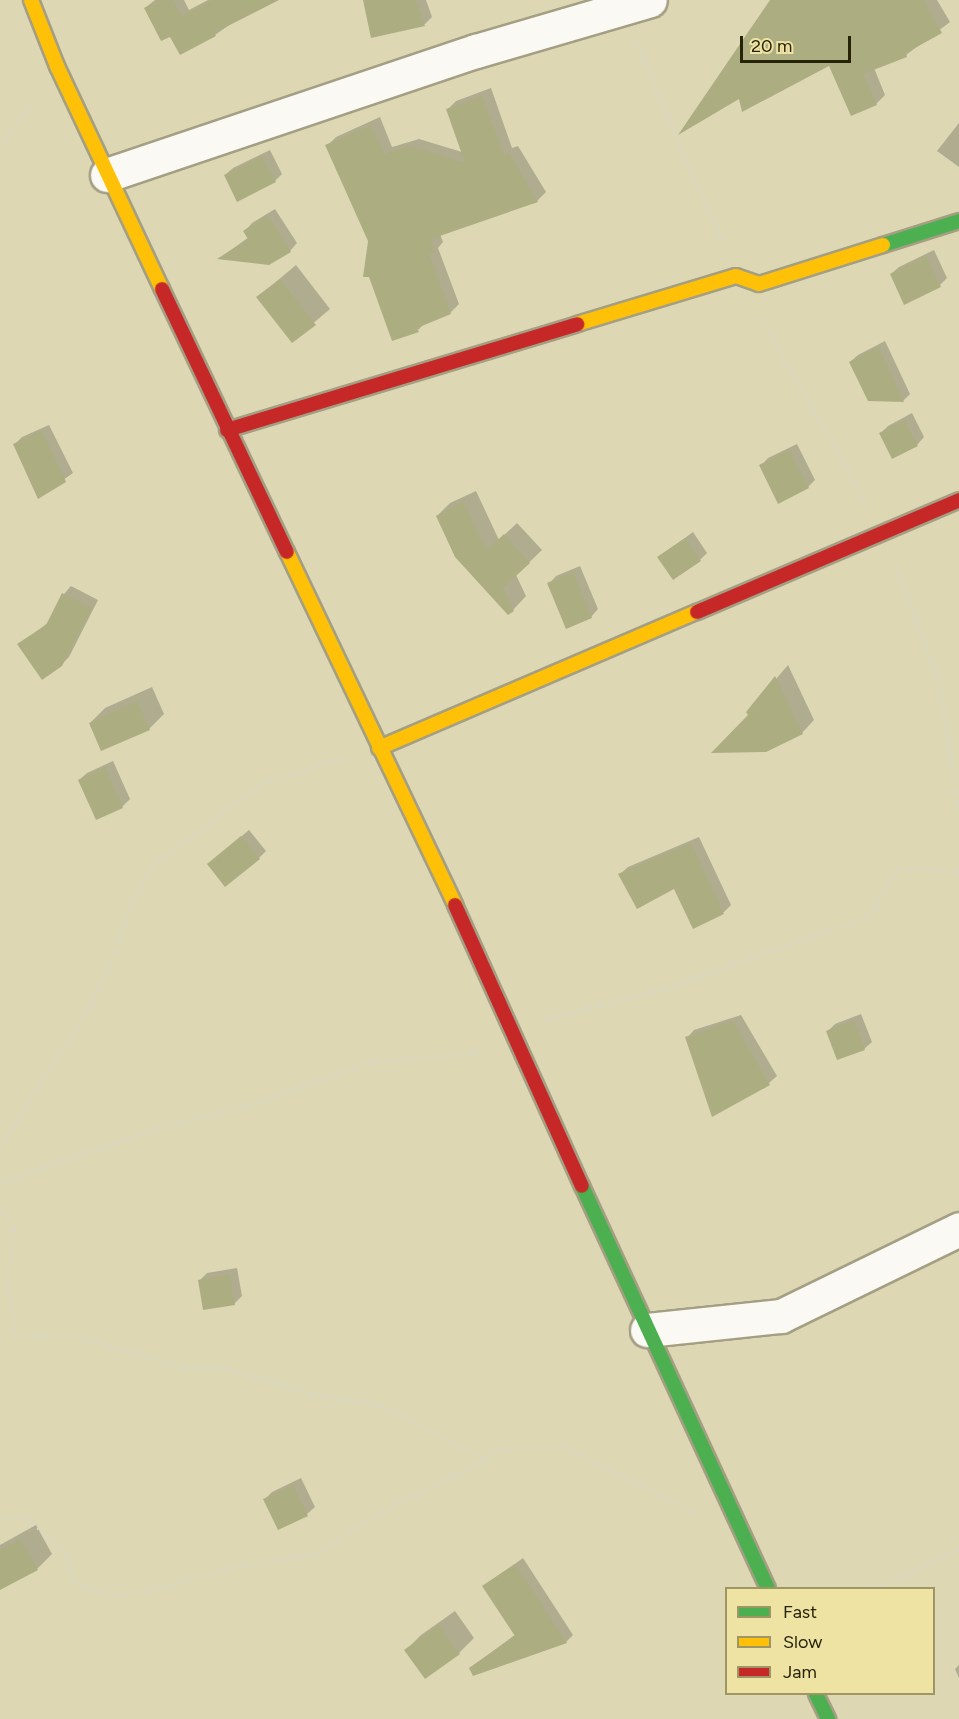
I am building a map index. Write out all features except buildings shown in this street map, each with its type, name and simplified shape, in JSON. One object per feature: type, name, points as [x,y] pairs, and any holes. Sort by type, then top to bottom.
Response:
[{"type":"street","points":[[31,0],[57,66],[107,175],[442,876],[647,1330],[768,1587]]},
{"type":"street","points":[[107,175],[476,51],[636,5]]},
{"type":"street","points":[[228,430],[736,276],[759,284],[959,221]]},
{"type":"street","points":[[379,748],[882,530],[959,500]]},
{"type":"street","points":[[647,1330],[781,1316],[959,1229]]},
{"type":"street","points":[[816,1695],[828,1719]]},
{"type":"path","points":[[636,5],[736,276],[882,530],[939,682],[959,811]]},
{"type":"path","points":[[0,148],[57,66]]},
{"type":"path","points":[[0,1147],[89,1008],[112,961],[129,910],[151,867],[265,782],[379,748]]},
{"type":"path","points":[[0,1183],[153,1130],[250,1105],[373,1062],[471,1054],[511,1029],[661,990],[870,916],[898,869],[959,872]]},
{"type":"path","points":[[0,1209],[14,1230],[8,1280],[15,1335],[80,1338],[187,1368],[221,1367],[314,1395],[381,1406],[487,1460]]},
{"type":"path","points":[[0,1519],[24,1516],[66,1552],[74,1584],[113,1596],[144,1592],[244,1565],[316,1554],[400,1502],[487,1460],[492,1451],[562,1446],[695,1514]]},
{"type":"path","points":[[878,1587],[959,1550]]},
{"type":"traffic: fast","points":[[883,245],[959,221]]},
{"type":"traffic: fast","points":[[582,1186],[768,1587]]},
{"type":"traffic: fast","points":[[816,1695],[828,1719]]},
{"type":"traffic: slow","points":[[31,0],[57,66],[162,289]]},
{"type":"traffic: slow","points":[[577,324],[736,276],[759,284],[883,245]]},
{"type":"traffic: slow","points":[[287,552],[455,905]]},
{"type":"traffic: slow","points":[[379,748],[697,612]]},
{"type":"traffic: jam","points":[[162,289],[287,552]]},
{"type":"traffic: jam","points":[[227,430],[577,324]]},
{"type":"traffic: jam","points":[[697,612],[959,500]]},
{"type":"traffic: jam","points":[[455,905],[582,1186]]}]
